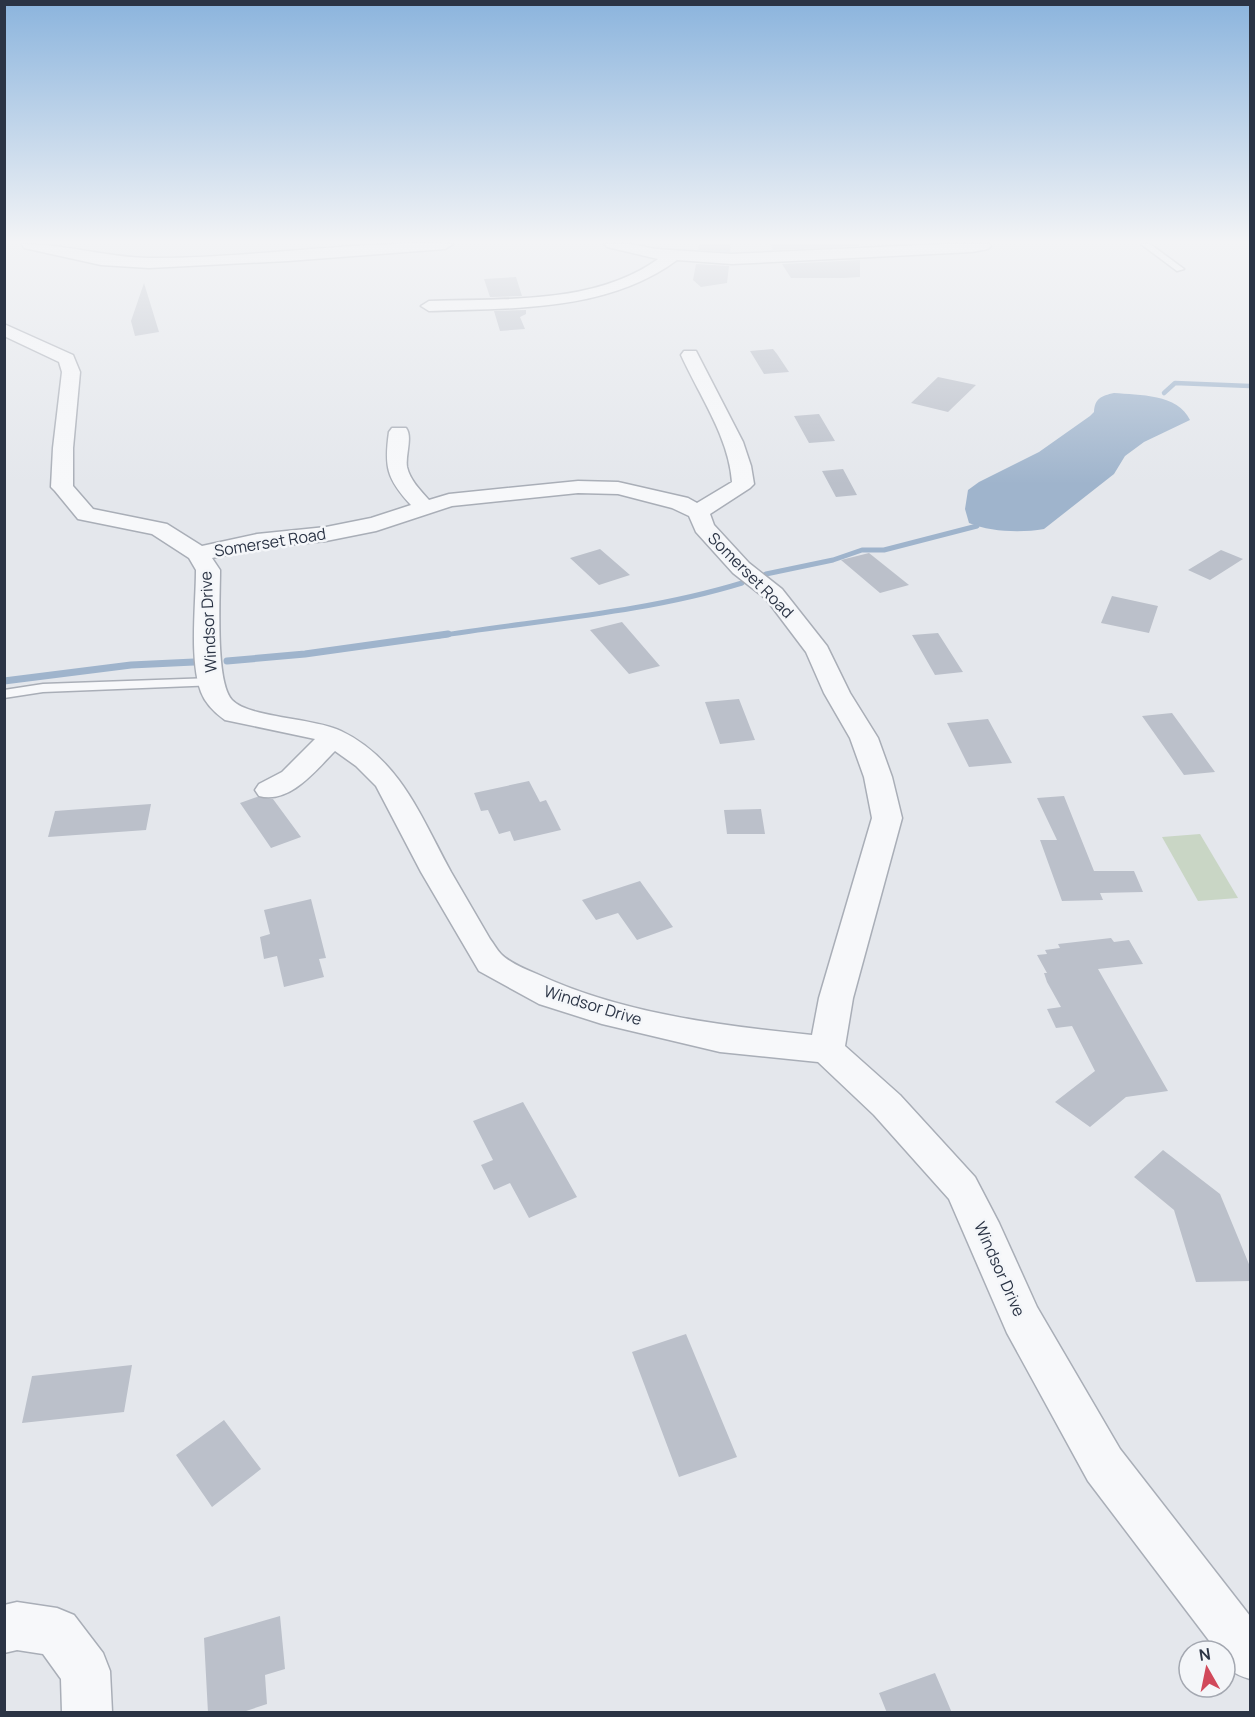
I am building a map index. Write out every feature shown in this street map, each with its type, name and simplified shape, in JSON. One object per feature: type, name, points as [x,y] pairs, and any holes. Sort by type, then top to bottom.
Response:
[{"type":"street","name":"Windsor Drive","points":[[4,328],[67,359],[71,372],[63,448],[63,487],[68,494],[86,514],[159,530],[198,554],[208,570],[208,667],[214,693],[223,706],[234,714],[318,731],[333,737],[366,760],[387,782],[490,963],[551,995],[602,1011],[720,1039],[827,1050],[887,1105],[962,1188],[980,1223],[1022,1320],[1104,1465],[1251,1655]]},
{"type":"street","points":[[690,355],[732,438],[743,472],[743,484],[698,512]]},
{"type":"street","points":[[399,432],[395,464],[401,481],[424,507]]},
{"type":"street","name":"Somerset Road","points":[[198,554],[257,541],[326,534],[376,524],[449,500],[578,487],[618,488],[680,503],[698,512],[704,527],[741,568],[774,594],[818,651],[837,693],[864,738],[878,777],[887,818],[838,990],[827,1050]]},
{"type":"street","points":[[269,790],[292,778],[333,737]]},
{"type":"street","points":[[4,1629],[17,1626],[57,1632],[85,1671],[87,1713]]},
{"type":"lane","points":[[4,694],[43,688],[212,682]]},
{"type":"green space","points":[[1200,834],[1238,898],[1198,901],[1162,837]]},
{"type":"water","points":[[1114,393],[1146,396],[1167,401],[1177,405],[1190,420],[1144,442],[1125,456],[1114,474],[1044,529],[1006,531],[969,523],[965,509],[968,490],[979,482],[1039,452],[1090,416],[1100,398]]},
{"type":"building","points":[[132,324],[157,324],[159,332],[135,336]]},
{"type":"building","points":[[498,324],[523,324],[525,329],[500,331]]},
{"type":"building","points":[[773,349],[789,372],[764,374],[750,351]]},
{"type":"building","points":[[938,377],[976,385],[948,412],[911,403]]},
{"type":"building","points":[[819,414],[835,441],[809,443],[794,416]]},
{"type":"building","points":[[843,469],[857,495],[836,497],[822,471]]},
{"type":"building","points":[[600,549],[630,575],[599,585],[570,558]]},
{"type":"building","points":[[1221,550],[1243,559],[1210,580],[1188,570]]},
{"type":"building","points":[[869,553],[909,585],[880,593],[841,560]]},
{"type":"building","points":[[1112,596],[1158,606],[1149,633],[1101,623]]},
{"type":"building","points":[[622,622],[660,666],[629,674],[590,630]]},
{"type":"building","points":[[938,633],[963,672],[935,675],[912,635]]},
{"type":"building","points":[[739,699],[755,740],[720,744],[705,702]]},
{"type":"building","points":[[1172,713],[1215,772],[1184,775],[1142,716]]},
{"type":"building","points":[[988,719],[1012,763],[969,767],[947,723]]},
{"type":"building","points":[[529,781],[540,802],[546,800],[561,830],[514,841],[510,831],[499,834],[488,810],[481,811],[474,793]]},
{"type":"building","points":[[1064,796],[1094,871],[1134,871],[1143,892],[1100,893],[1103,900],[1062,901],[1040,840],[1057,840],[1037,798]]},
{"type":"building","points":[[257,797],[273,799],[301,837],[271,848],[240,803]]},
{"type":"building","points":[[151,804],[146,830],[48,837],[55,811]]},
{"type":"building","points":[[761,809],[765,834],[727,834],[724,810]]},
{"type":"building","points":[[640,881],[673,927],[637,940],[618,913],[596,920],[582,900]]},
{"type":"building","points":[[311,899],[326,958],[319,959],[324,977],[284,987],[277,956],[264,959],[260,937],[270,934],[264,910]]},
{"type":"building","points":[[1111,938],[1114,942],[1129,940],[1143,964],[1098,969],[1168,1091],[1126,1097],[1090,1127],[1055,1102],[1095,1071],[1072,1026],[1056,1028],[1047,1009],[1061,1007],[1047,982],[1044,973],[1047,973],[1037,955],[1047,954],[1045,950],[1060,948],[1058,944]]},
{"type":"building","points":[[523,1102],[577,1197],[529,1218],[510,1183],[494,1190],[481,1165],[493,1160],[473,1121]]},
{"type":"building","points":[[1163,1150],[1220,1194],[1251,1269],[1251,1281],[1196,1282],[1174,1210],[1134,1177]]},
{"type":"building","points":[[686,1334],[737,1457],[679,1477],[632,1352]]},
{"type":"building","points":[[132,1365],[124,1412],[22,1423],[32,1376]]},
{"type":"building","points":[[224,1420],[261,1469],[212,1507],[176,1455]]},
{"type":"building","points":[[280,1616],[285,1669],[265,1675],[267,1704],[240,1713],[208,1713],[204,1638]]},
{"type":"building","points":[[935,1673],[952,1713],[887,1713],[879,1693]]},
{"type":"waterway","points":[[1164,393],[1175,383],[1250,386]]},
{"type":"waterway","points":[[766,574],[833,560],[862,550],[884,550],[977,526]]},
{"type":"waterway","points":[[438,636],[629,609],[742,583]]},
{"type":"waterway","points":[[227,661],[305,654],[448,634]]},
{"type":"waterway","points":[[4,681],[131,665],[194,662]]}]
